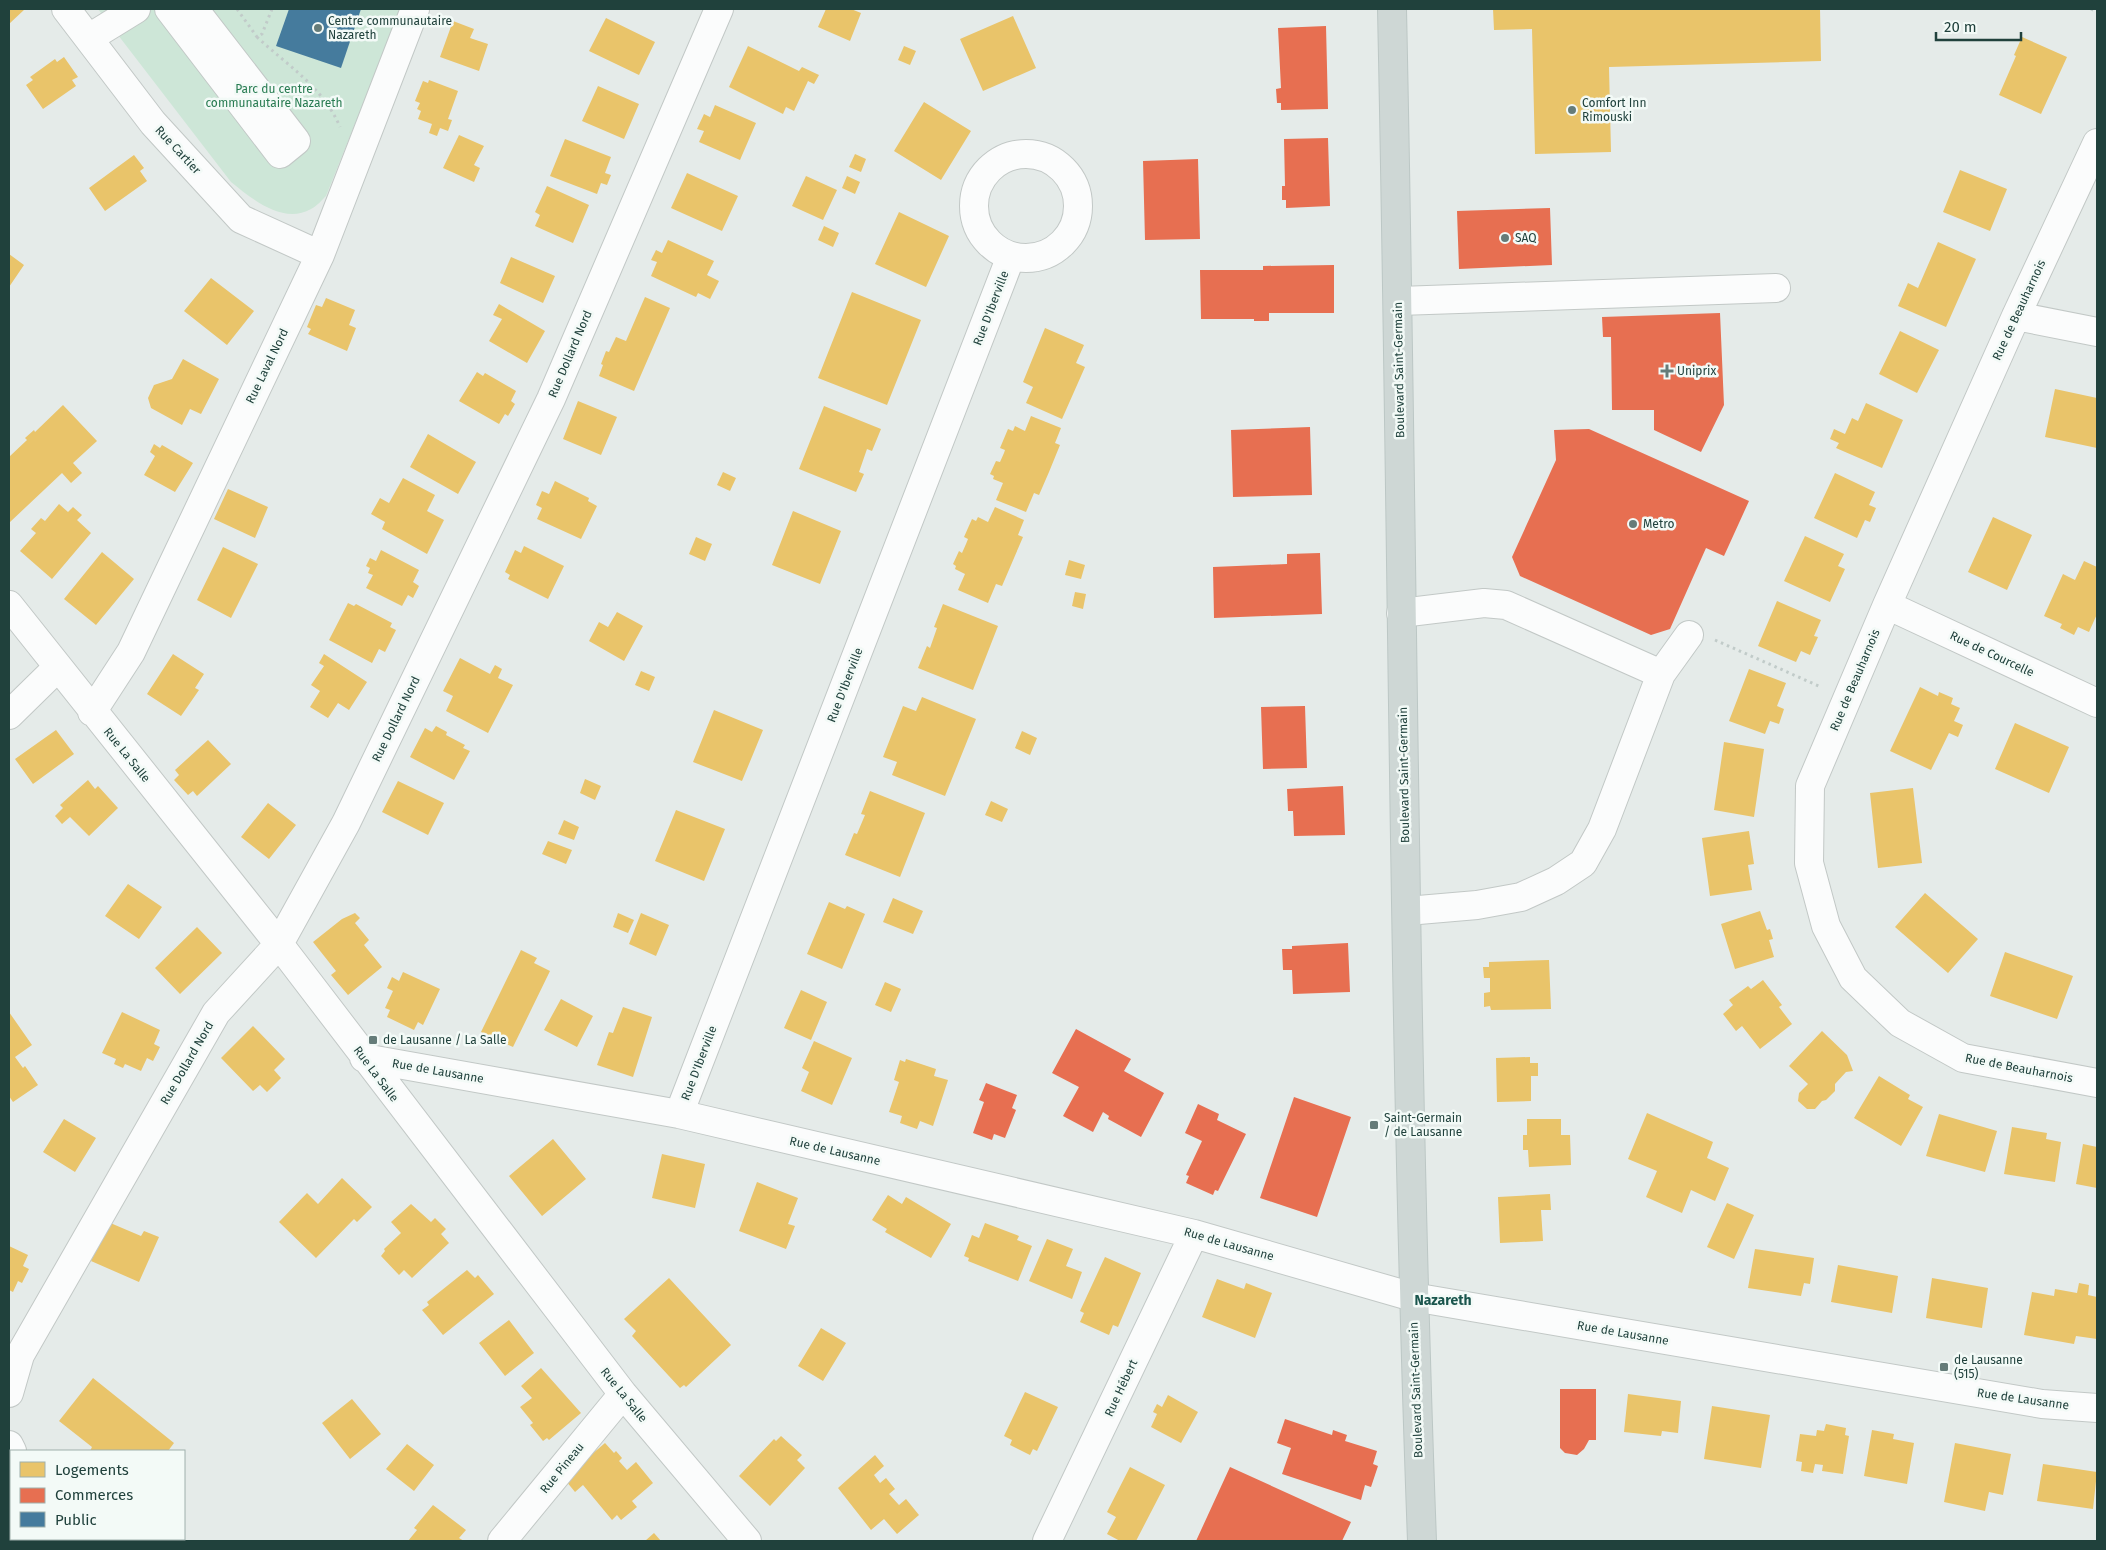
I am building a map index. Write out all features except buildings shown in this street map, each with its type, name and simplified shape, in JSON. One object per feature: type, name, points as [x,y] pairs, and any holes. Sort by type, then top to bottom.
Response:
[{"type":"main road","name":"Boulevard Saint-Germain","points":[[1392,9],[1413,1297],[1422,1541]]},
{"type":"street","name":"Rue Cartier","points":[[66,9],[153,123],[241,219],[320,255]]},
{"type":"street","points":[[89,38],[136,9]]},
{"type":"street","points":[[169,9],[280,154],[296,142],[194,9]]},
{"type":"street","name":"Rue Laval Nord","points":[[92,712],[131,652],[320,255],[415,9]]},
{"type":"street","name":"Rue Dollard Nord","points":[[9,1393],[20,1354],[216,1013],[279,944],[346,823],[551,399],[719,9]]},
{"type":"street","name":"Rue de Beauharnois","points":[[2097,143],[2016,316],[1887,605],[1810,786],[1809,863],[1826,926],[1853,978],[1900,1024],[1963,1058],[2097,1083]]},
{"type":"street","name":"Rue D'Iberville","points":[[679,1114],[1011,256]]},
{"type":"street","points":[[1398,301],[1776,288]]},
{"type":"street","points":[[2016,316],[2097,332]]},
{"type":"street","points":[[1401,613],[1484,603],[1506,605],[1661,674]]},
{"type":"street","name":"Rue La Salle","points":[[9,605],[92,712],[279,944],[364,1058],[623,1394],[746,1541]]},
{"type":"street","name":"Rue de Courcelle","points":[[1887,605],[2097,704]]},
{"type":"street","points":[[1407,911],[1477,905],[1521,896],[1556,881],[1583,863],[1602,829],[1661,674],[1689,635]]},
{"type":"street","points":[[9,715],[58,667]]},
{"type":"street","name":"Rue de Lausanne","points":[[364,1058],[679,1114],[1194,1234],[1413,1297],[2042,1404],[2097,1408]]},
{"type":"street","name":"Rue Hébert","points":[[1047,1541],[1194,1234]]},
{"type":"street","name":"Rue Pineau","points":[[502,1541],[623,1394]]},
{"type":"path","points":[[272,9],[262,34],[257,38],[305,77],[319,95],[336,119],[355,165]]},
{"type":"path","points":[[2091,9],[2097,12]]},
{"type":"path","points":[[1689,635],[1709,637],[1846,700]]},
{"type":"green space","name":"Parc du centre communautaire Nazareth","points":[[98,9],[401,9],[326,196],[311,209],[290,214],[268,208],[248,196],[231,182]]},
{"type":"green space","points":[[56,1540],[58,1541],[11,1541]]},
{"type":"place","name":"Centre communautaire Nazareth","points":[[318,28]]},
{"type":"place","name":"Comfort Inn Rimouski","points":[[1572,110]]},
{"type":"place","name":"SAQ","points":[[1505,238]]},
{"type":"place","name":"Uniprix","points":[[1667,371]]},
{"type":"place","name":"Metro","points":[[1633,524]]},
{"type":"place","name":"de Lausanne / La Salle","points":[[373,1040]]},
{"type":"place","name":"Saint-Germain / de Lausanne","points":[[1374,1125]]},
{"type":"place","name":"de Lausanne (515)","points":[[1944,1367]]},
{"type":"district","name":"Nazareth","points":[[1443,1300]]}]
